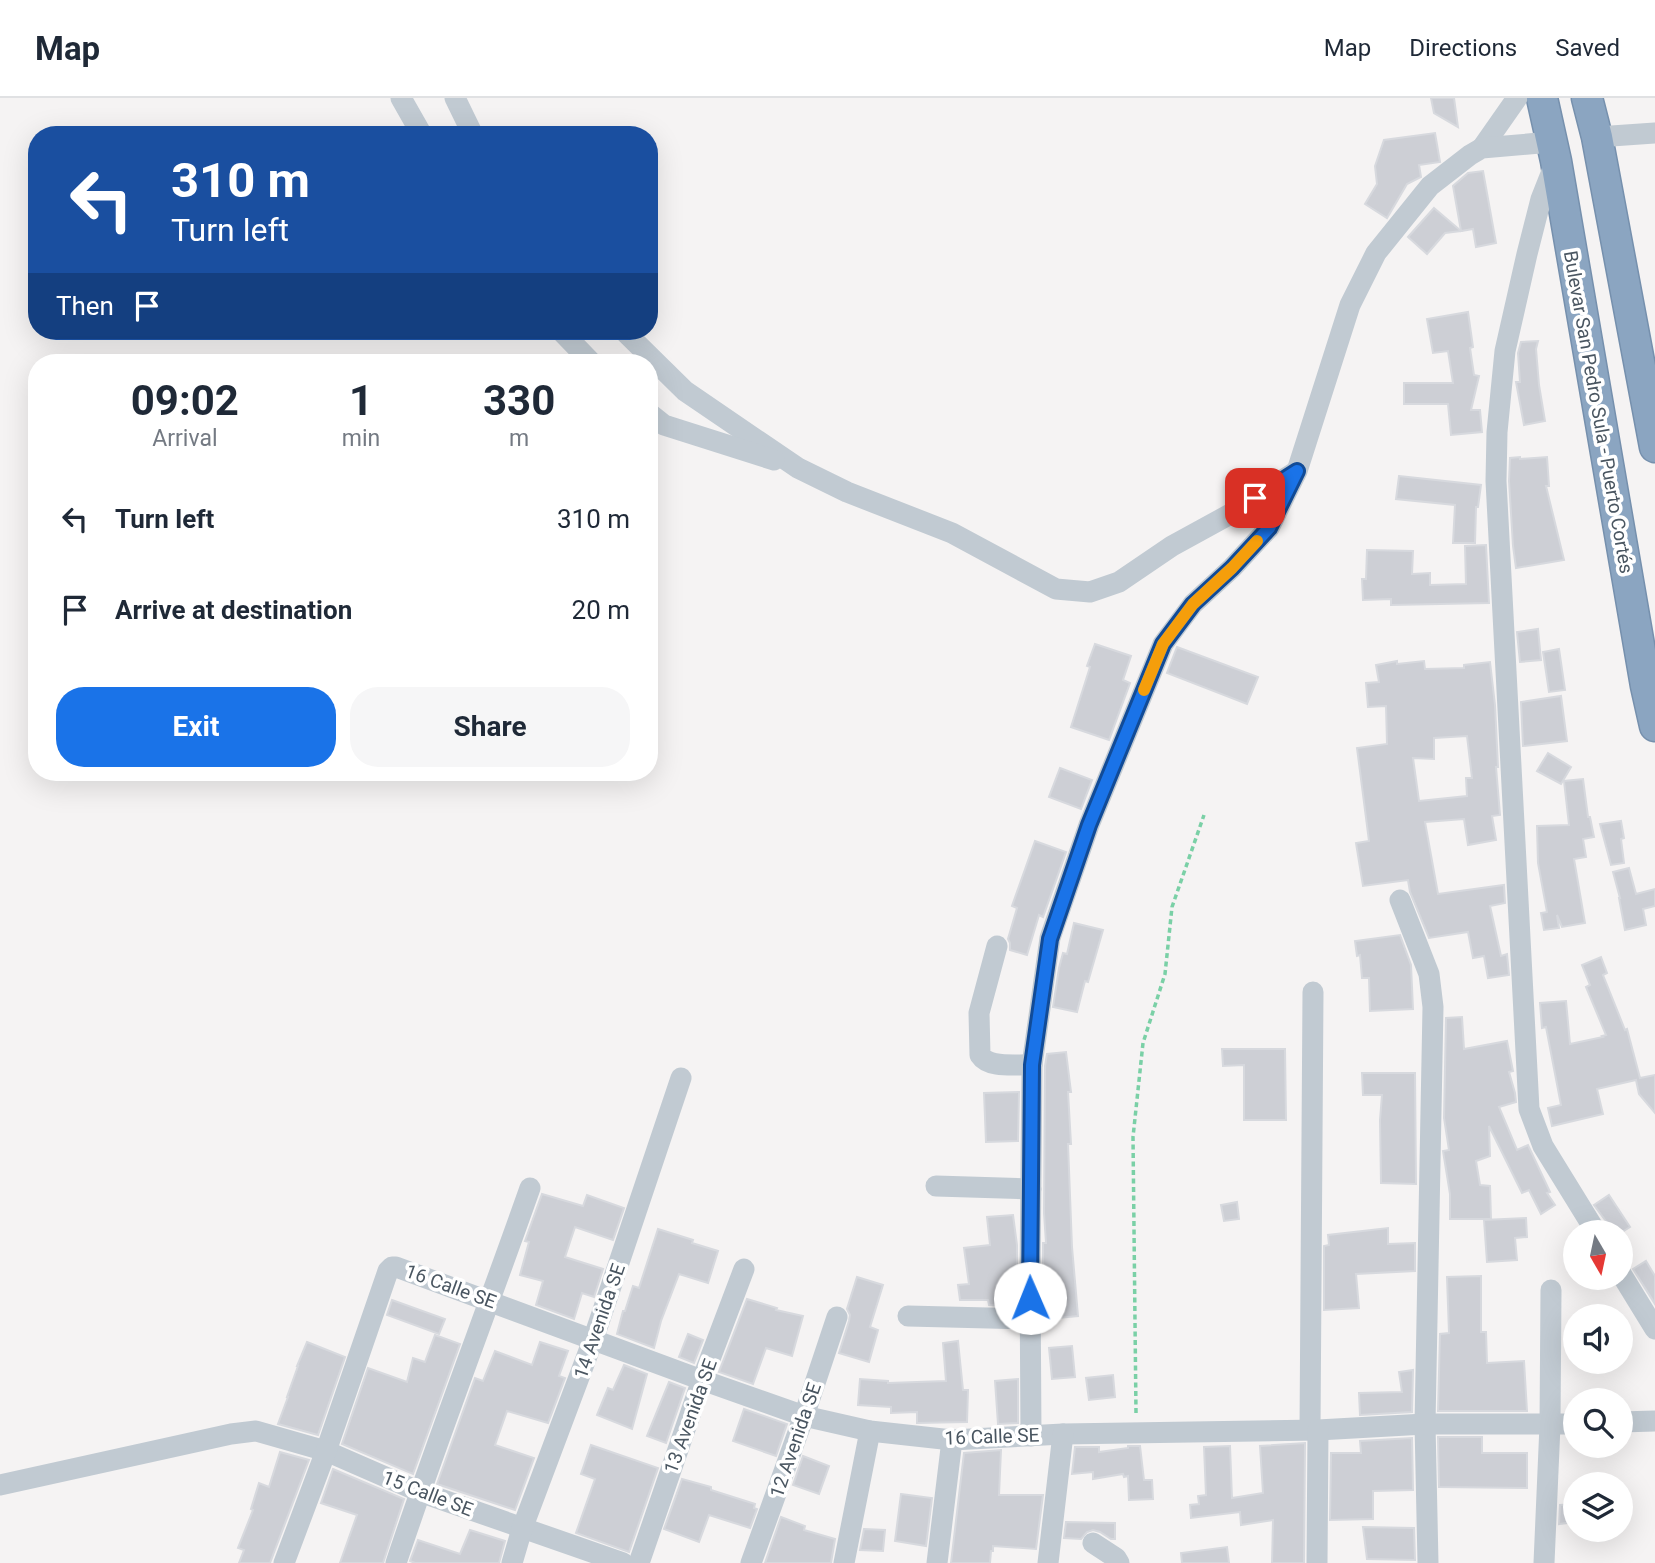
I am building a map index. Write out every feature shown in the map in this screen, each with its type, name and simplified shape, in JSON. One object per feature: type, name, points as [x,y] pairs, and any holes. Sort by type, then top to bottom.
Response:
[{"type":"highway","name":"Bulevar San Pedro Sula - Puerto Cortés","points":[[1542,98],[1554,151],[1655,726]]},
{"type":"highway","points":[[1587,98],[1597,137],[1655,447]]},
{"type":"street","points":[[401,98],[417,126]]},
{"type":"street","points":[[455,98],[469,126]]},
{"type":"street","points":[[1031,1436],[1032,1065],[1050,939],[1089,825],[1163,644],[1193,604],[1232,568],[1269,528],[1297,471],[1350,305],[1376,253],[1430,186],[1482,148],[1517,98]]},
{"type":"street","points":[[1597,137],[1655,133]]},
{"type":"street","points":[[1482,148],[1554,151],[1505,351],[1497,432],[1496,481],[1529,1109],[1543,1146],[1589,1220]]},
{"type":"street","points":[[570,340],[583,354]]},
{"type":"street","points":[[633,340],[647,354]]},
{"type":"street","points":[[658,364],[685,391],[798,468],[847,492],[952,533],[1056,589],[1090,592],[1119,582],[1172,545],[1234,512],[1297,471]]},
{"type":"street","points":[[658,420],[664,425],[798,468]]},
{"type":"street","points":[[1400,900],[1429,974],[1433,1007],[1425,1424],[1428,1563]]},
{"type":"street","points":[[997,946],[979,1013],[980,1055],[989,1063],[1032,1065]]},
{"type":"street","points":[[1312,992],[1317,1563]]},
{"type":"street","name":"14 Avenida SE","points":[[512,1563],[522,1529],[593,1340],[681,1078]]},
{"type":"street","points":[[936,1186],[1031,1189]]},
{"type":"street","points":[[396,1563],[419,1492],[530,1188]]},
{"type":"street","name":"16 Calle SE","points":[[326,1451],[388,1271],[396,1266],[804,1416],[870,1431],[952,1440],[1063,1434],[1314,1430],[1425,1424],[1563,1424]]},
{"type":"street","name":"13 Avenida SE","points":[[639,1563],[702,1380],[744,1269]]},
{"type":"street","points":[[1544,1563],[1550,1425],[1551,1290]]},
{"type":"street","points":[[1631,1290],[1655,1329]]},
{"type":"street","name":"12 Avenida SE","points":[[751,1563],[837,1317]]},
{"type":"street","points":[[908,1317],[1031,1319]]},
{"type":"street","points":[[1633,1422],[1655,1421]]},
{"type":"street","points":[[844,1563],[870,1431]]},
{"type":"street","name":"15 Calle SE","points":[[0,1485],[231,1434],[256,1432],[326,1451],[419,1492],[623,1563]]},
{"type":"street","points":[[1048,1563],[1063,1434]]},
{"type":"street","points":[[937,1563],[952,1440]]},
{"type":"street","points":[[284,1563],[326,1451]]},
{"type":"street","points":[[1093,1543],[1119,1563]]},
{"type":"path","points":[[1136,1433],[1133,1137],[1143,1043],[1165,974],[1172,907],[1204,815]]},
{"type":"building","points":[[1431,98],[1454,98],[1458,127],[1434,113]]},
{"type":"building","points":[[1435,133],[1440,162],[1419,165],[1421,177],[1407,184],[1387,218],[1365,204],[1377,184],[1375,166],[1384,140]]},
{"type":"building","points":[[1483,171],[1496,243],[1476,247],[1473,229],[1461,231],[1453,186],[1468,173]]},
{"type":"building","points":[[1434,208],[1461,231],[1445,233],[1427,254],[1408,237]]},
{"type":"building","points":[[1468,312],[1474,375],[1479,376],[1471,410],[1480,410],[1482,432],[1451,435],[1448,404],[1404,404],[1404,383],[1453,383],[1448,351],[1433,353],[1427,319]]},
{"type":"building","points":[[1538,341],[1536,349],[1539,385],[1545,421],[1524,425],[1516,382],[1520,382],[1518,353],[1521,342]]},
{"type":"building","points":[[1547,457],[1549,486],[1546,486],[1564,560],[1516,568],[1509,481],[1510,458]]},
{"type":"building","points":[[1399,476],[1481,485],[1476,507],[1475,543],[1453,543],[1455,505],[1396,499]]},
{"type":"building","points":[[1486,545],[1489,603],[1391,605],[1391,599],[1363,600],[1362,579],[1366,579],[1367,550],[1413,551],[1412,574],[1430,573],[1430,585],[1466,584],[1465,546]]},
{"type":"building","points":[[1538,629],[1541,660],[1520,662],[1517,632]]},
{"type":"building","points":[[1095,644],[1131,656],[1123,680],[1130,683],[1109,740],[1071,727]]},
{"type":"building","points":[[1177,647],[1258,677],[1247,704],[1167,673]]},
{"type":"building","points":[[1559,649],[1565,690],[1549,692],[1543,652]]},
{"type":"building","points":[[1397,661],[1397,664],[1424,661],[1425,669],[1464,668],[1464,665],[1490,662],[1495,705],[1500,815],[1492,816],[1496,840],[1468,845],[1464,819],[1425,822],[1438,894],[1504,885],[1505,903],[1490,906],[1501,956],[1507,954],[1509,975],[1488,978],[1484,956],[1473,958],[1468,932],[1429,938],[1410,892],[1408,880],[1363,886],[1356,843],[1369,841],[1357,748],[1387,744],[1386,706],[1368,707],[1366,683],[1379,682],[1376,665]],"holes":[[[1467,736],[1472,778],[1466,778],[1467,796],[1419,801],[1413,758],[1434,759],[1434,738]]]},
{"type":"building","points":[[1561,696],[1567,741],[1523,746],[1521,702]]},
{"type":"building","points":[[1548,753],[1571,767],[1561,784],[1537,771]]},
{"type":"building","points":[[1060,768],[1092,780],[1081,809],[1049,797]]},
{"type":"building","points":[[1583,779],[1588,817],[1594,837],[1583,839],[1586,857],[1574,859],[1585,923],[1562,927],[1557,915],[1559,928],[1544,930],[1541,913],[1547,912],[1538,863],[1537,826],[1569,825],[1564,781]]},
{"type":"building","points":[[1621,821],[1624,863],[1611,865],[1600,824]]},
{"type":"building","points":[[1035,841],[1066,852],[1043,917],[1039,915],[1027,955],[1010,950],[1008,939],[1017,908],[1012,906]]},
{"type":"building","points":[[1629,868],[1636,894],[1655,889],[1655,906],[1643,909],[1646,925],[1625,930],[1613,872]]},
{"type":"building","points":[[1074,923],[1103,930],[1077,1012],[1053,1007],[1059,968],[1063,953],[1067,954]]},
{"type":"building","points":[[1400,935],[1411,965],[1413,1009],[1370,1011],[1369,978],[1362,978],[1360,955],[1357,956],[1355,941]]},
{"type":"building","points":[[1601,957],[1607,973],[1603,975],[1625,1030],[1627,1029],[1640,1078],[1655,1075],[1655,1113],[1639,1094],[1636,1080],[1597,1089],[1603,1114],[1552,1126],[1548,1108],[1561,1105],[1546,1027],[1542,1028],[1540,1003],[1566,1001],[1570,1044],[1606,1035],[1586,987],[1590,985],[1582,965]]},
{"type":"building","points":[[1462,1017],[1464,1049],[1507,1041],[1513,1071],[1509,1072],[1516,1102],[1499,1107],[1517,1150],[1528,1145],[1550,1192],[1547,1193],[1555,1205],[1541,1214],[1529,1190],[1522,1193],[1489,1126],[1490,1156],[1476,1161],[1480,1185],[1490,1186],[1491,1219],[1450,1219],[1450,1194],[1443,1151],[1449,1150],[1444,1118],[1446,1018]]},
{"type":"building","points":[[1222,1049],[1285,1049],[1286,1120],[1244,1120],[1244,1065],[1223,1066]]},
{"type":"building","points":[[1066,1052],[1071,1092],[1068,1092],[1071,1144],[1068,1144],[1078,1316],[1047,1319],[1046,1306],[1043,1306],[1043,1243],[1046,1243],[1045,1066],[1047,1054]]},
{"type":"building","points":[[1362,1073],[1415,1073],[1416,1184],[1381,1183],[1382,1095],[1363,1095]]},
{"type":"building","points":[[1019,1092],[1018,1141],[986,1142],[984,1093]]},
{"type":"building","points":[[542,1194],[583,1206],[587,1195],[624,1208],[613,1240],[575,1227],[565,1257],[603,1269],[594,1297],[582,1293],[574,1319],[536,1305],[543,1281],[520,1275],[529,1242],[525,1241]]},
{"type":"building","points":[[1609,1195],[1625,1220],[1605,1220],[1594,1205]]},
{"type":"building","points":[[1237,1202],[1239,1219],[1224,1221],[1221,1205]]},
{"type":"building","points":[[1013,1215],[1017,1245],[1017,1306],[989,1305],[988,1300],[960,1300],[958,1285],[969,1284],[964,1248],[990,1245],[987,1217]]},
{"type":"building","points":[[1526,1218],[1527,1237],[1515,1238],[1517,1260],[1487,1262],[1484,1220]]},
{"type":"building","points":[[1388,1228],[1388,1244],[1415,1243],[1415,1271],[1356,1274],[1359,1308],[1324,1310],[1324,1246],[1329,1245],[1328,1235]]},
{"type":"building","points":[[658,1229],[718,1251],[708,1283],[679,1274],[654,1348],[617,1334],[633,1286],[639,1288]]},
{"type":"building","points":[[1646,1261],[1655,1276],[1655,1304],[1633,1269]]},
{"type":"building","points":[[1481,1276],[1481,1332],[1486,1332],[1487,1363],[1524,1361],[1527,1411],[1438,1411],[1440,1334],[1449,1333],[1447,1277]]},
{"type":"building","points":[[857,1277],[883,1285],[870,1327],[878,1330],[869,1362],[839,1353],[849,1321],[847,1309]]},
{"type":"building","points":[[747,1299],[777,1308],[776,1310],[803,1316],[792,1356],[766,1348],[753,1384],[719,1372]]},
{"type":"building","points":[[392,1300],[445,1319],[439,1334],[387,1315]]},
{"type":"building","points":[[688,1334],[703,1340],[694,1363],[679,1357]]},
{"type":"building","points":[[435,1335],[460,1344],[413,1474],[342,1444],[368,1368],[407,1382],[413,1358],[425,1362]]},
{"type":"building","points":[[958,1341],[963,1390],[968,1390],[967,1422],[917,1423],[917,1412],[891,1413],[891,1407],[858,1405],[860,1379],[888,1383],[946,1381],[943,1343]]},
{"type":"building","points":[[307,1342],[345,1357],[318,1435],[278,1424]]},
{"type":"building","points":[[540,1342],[568,1351],[559,1376],[565,1378],[548,1423],[507,1411],[495,1445],[534,1458],[515,1510],[437,1484],[475,1378],[483,1381],[495,1351],[532,1365]]},
{"type":"building","points":[[1072,1346],[1075,1377],[1052,1379],[1049,1348]]},
{"type":"building","points":[[624,1365],[647,1374],[632,1429],[597,1415],[608,1388],[613,1390]]},
{"type":"building","points":[[1413,1370],[1412,1412],[1360,1415],[1359,1393],[1402,1392],[1399,1372]]},
{"type":"building","points":[[1113,1375],[1115,1397],[1089,1400],[1086,1378]]},
{"type":"building","points":[[1018,1379],[1018,1423],[998,1424],[995,1381]]},
{"type":"building","points":[[669,1382],[685,1388],[666,1443],[647,1436]]},
{"type":"building","points":[[744,1409],[787,1424],[776,1456],[733,1441]]},
{"type":"building","points":[[1438,1437],[1482,1437],[1482,1453],[1527,1453],[1527,1488],[1439,1487]]},
{"type":"building","points":[[1412,1438],[1413,1490],[1373,1491],[1373,1519],[1330,1520],[1331,1453],[1361,1453],[1360,1441]]},
{"type":"building","points":[[1305,1443],[1304,1563],[1272,1563],[1273,1520],[1241,1525],[1240,1512],[1191,1518],[1190,1505],[1199,1504],[1198,1496],[1206,1495],[1204,1447],[1230,1446],[1232,1498],[1263,1493],[1260,1446]]},
{"type":"building","points":[[591,1445],[658,1468],[629,1552],[576,1533],[595,1479],[581,1474]]},
{"type":"building","points":[[1140,1446],[1144,1480],[1152,1480],[1153,1499],[1129,1500],[1128,1476],[1124,1477],[1123,1474],[1093,1479],[1093,1472],[1072,1474],[1075,1447],[1099,1447],[1099,1452]]},
{"type":"building","points":[[1001,1450],[999,1495],[1043,1495],[1036,1549],[993,1546],[990,1563],[951,1563],[964,1453]]},
{"type":"building","points":[[280,1452],[309,1460],[270,1563],[239,1563],[244,1550],[238,1548],[253,1510],[251,1509],[259,1483],[269,1487]]},
{"type":"building","points":[[803,1456],[829,1466],[819,1494],[793,1485]]},
{"type":"building","points":[[333,1469],[404,1499],[383,1563],[340,1563],[357,1515],[321,1503]]},
{"type":"building","points":[[682,1479],[755,1504],[754,1508],[757,1509],[750,1528],[709,1515],[699,1542],[664,1529]]},
{"type":"building","points":[[901,1494],[932,1498],[926,1546],[895,1541]]},
{"type":"building","points":[[1560,1505],[1563,1505],[1563,1524],[1559,1524]]},
{"type":"building","points":[[781,1517],[805,1526],[804,1530],[835,1539],[831,1563],[765,1563]]},
{"type":"building","points":[[1066,1522],[1115,1523],[1115,1539],[1093,1530],[1081,1539],[1064,1538]]},
{"type":"building","points":[[1363,1527],[1414,1528],[1415,1560],[1367,1559]]},
{"type":"building","points":[[864,1529],[885,1530],[883,1551],[860,1550]]},
{"type":"building","points":[[470,1530],[505,1541],[499,1563],[410,1561],[418,1540],[460,1554]]},
{"type":"building","points":[[1227,1547],[1229,1563],[1182,1563],[1181,1553]]},
{"type":"slow traffic","points":[[1144,690],[1163,644],[1193,604],[1257,541]]},
{"type":"route","points":[[1030,1298],[1032,1065],[1050,939],[1089,825],[1163,644],[1193,604],[1232,568],[1269,528],[1297,471],[1255,498]]}]
